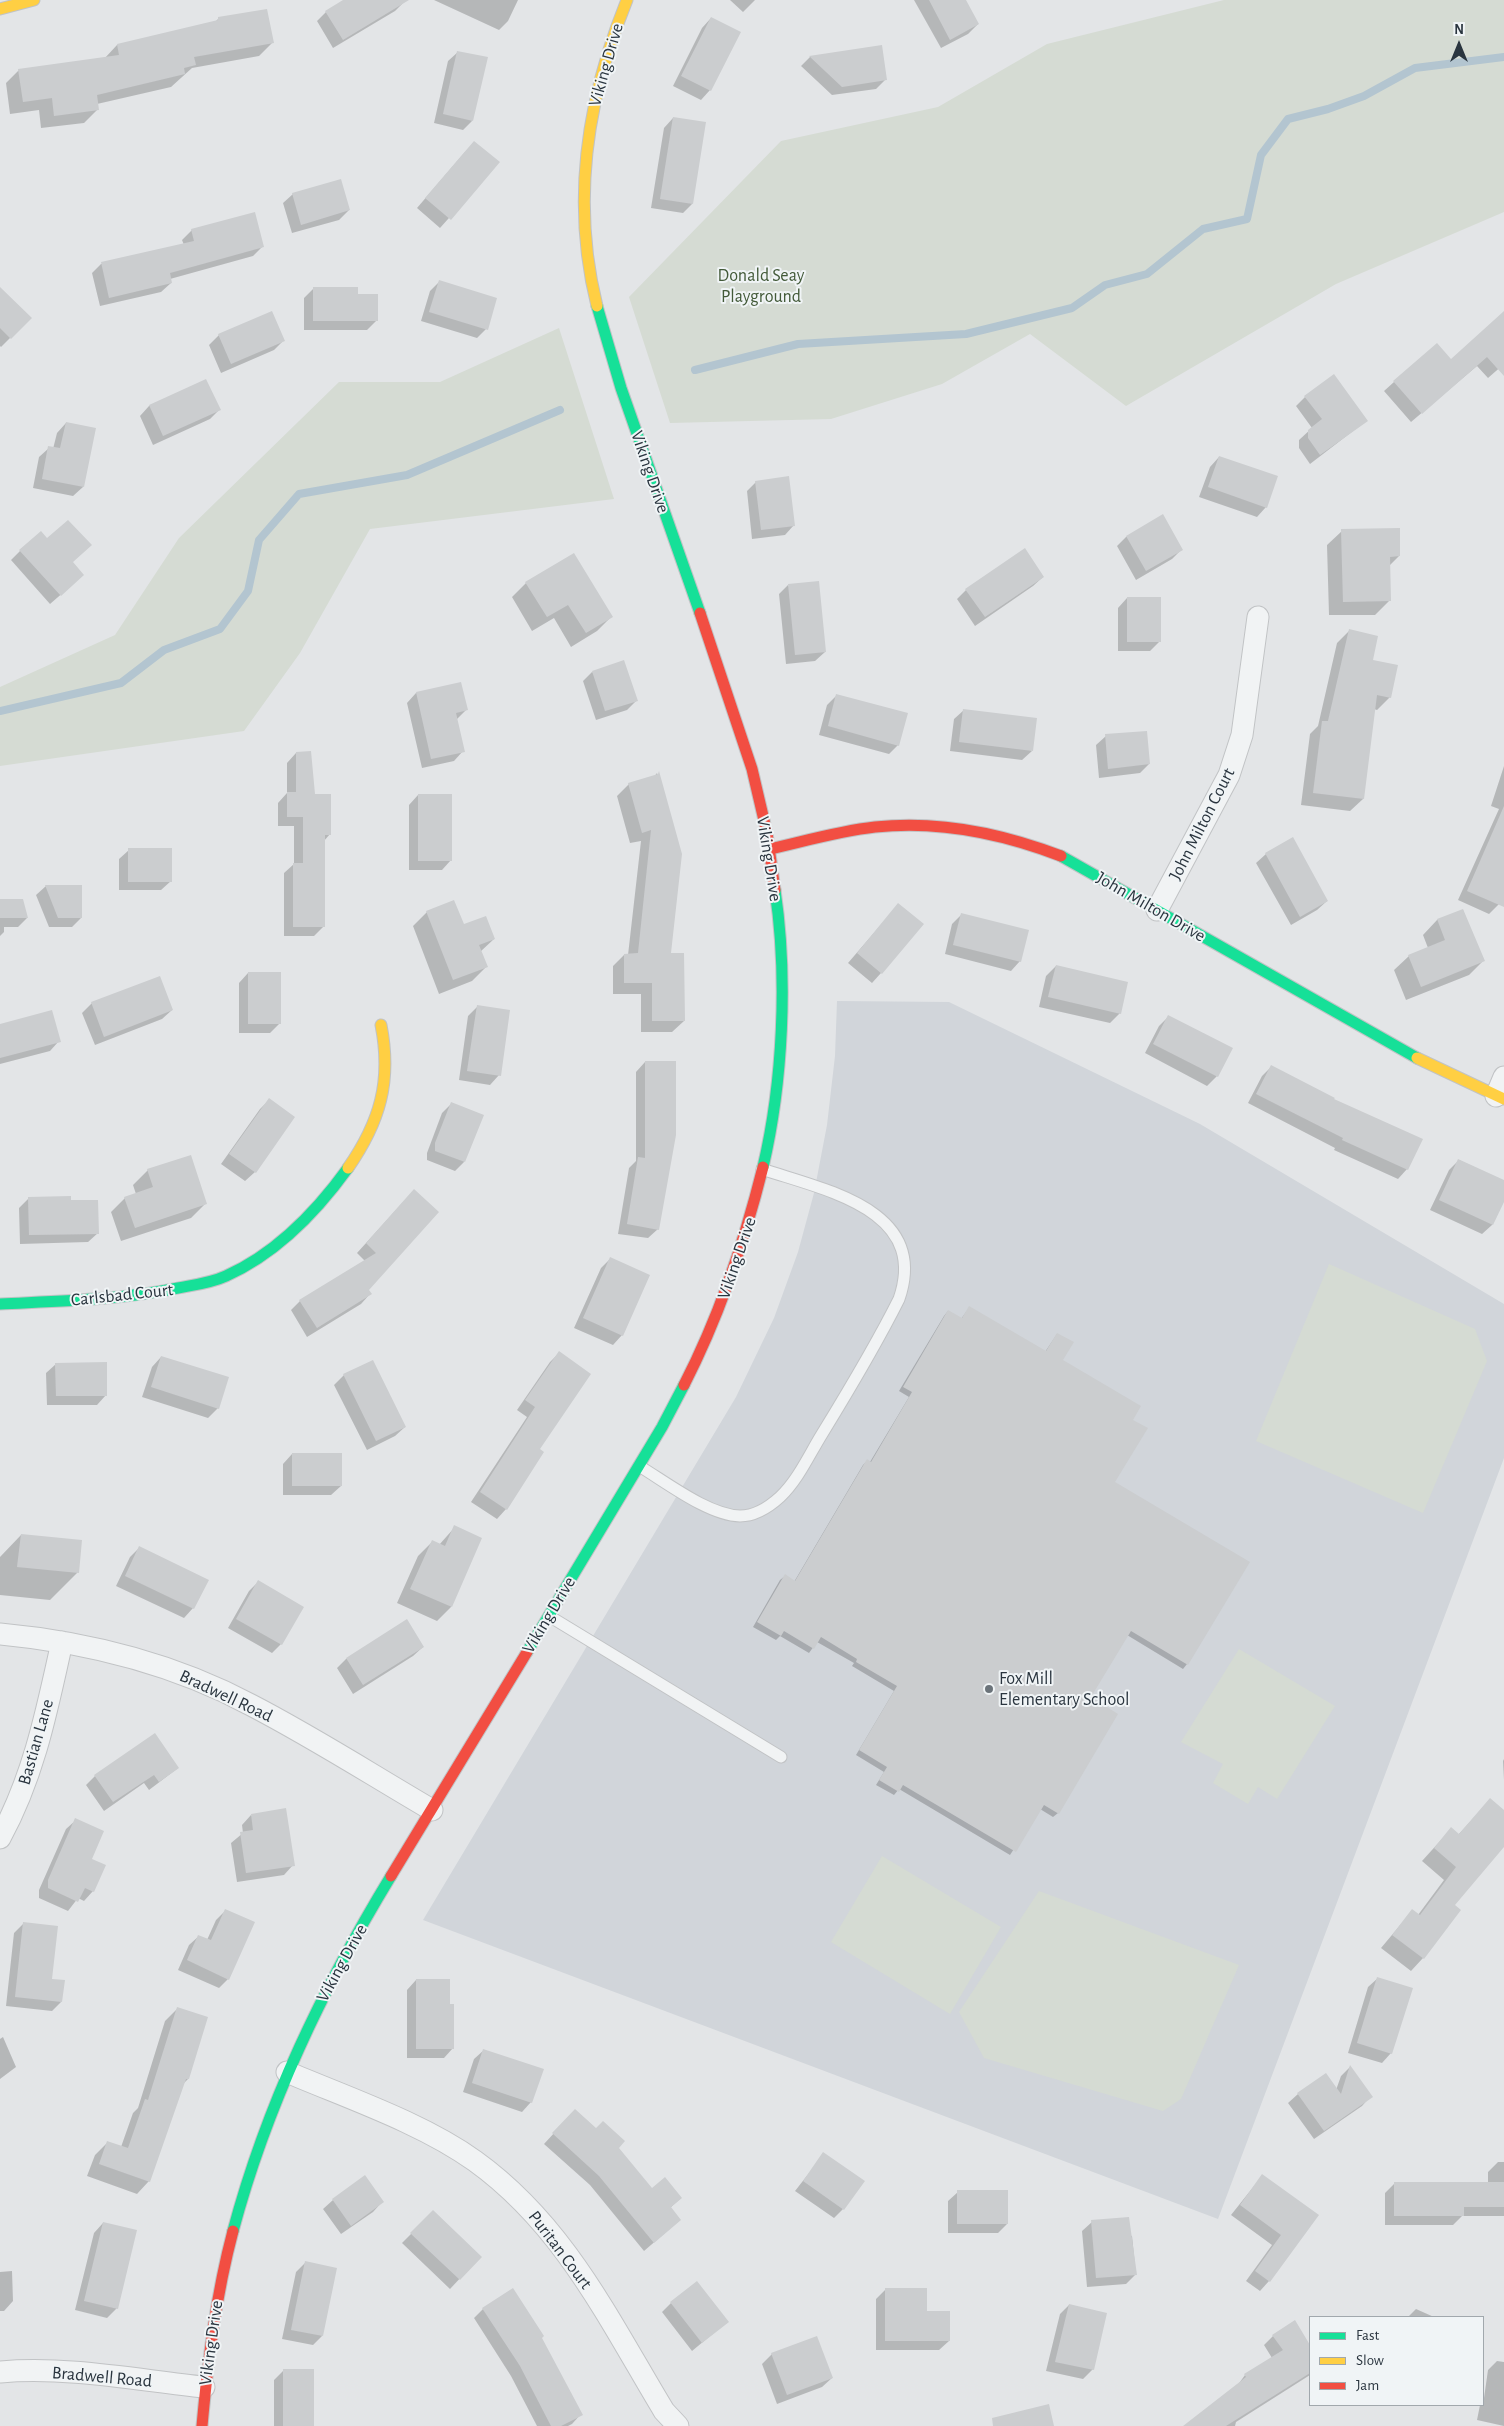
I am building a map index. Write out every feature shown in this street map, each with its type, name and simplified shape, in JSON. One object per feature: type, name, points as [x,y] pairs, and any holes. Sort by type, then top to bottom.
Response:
[{"type":"street","points":[[0,9],[31,0]]},
{"type":"street","name":"Viking Drive","points":[[202,2426],[204,2387],[220,2283],[239,2206],[254,2158],[287,2072],[334,1976],[694,1369],[729,1284],[752,1212],[774,1109],[782,1010],[781,959],[770,849],[753,771],[600,324],[589,269],[583,199],[588,137],[608,47],[627,0]]},
{"type":"street","name":"John Milton Court","points":[[1157,910],[1229,775],[1242,735],[1258,617]]},
{"type":"street","name":"John Milton Drive","points":[[770,849],[873,828],[922,824],[970,828],[1021,840],[1062,856],[1412,1056],[1501,1091]]},
{"type":"street","name":"Carlsbad Court","points":[[0,1304],[98,1300],[151,1295],[228,1275],[268,1250],[305,1220],[336,1184],[361,1147],[380,1108],[386,1077],[385,1046],[381,1025]]},
{"type":"street","name":"Bradwell Road","points":[[0,1634],[92,1647],[149,1663],[198,1680],[250,1704],[432,1810]]},
{"type":"street","name":"Bastian Lane","points":[[0,1838],[12,1816],[32,1766],[62,1642]]},
{"type":"street","name":"Puritan Court","points":[[287,2072],[432,2135],[475,2161],[512,2190],[544,2223],[574,2261],[664,2411],[678,2426]]},
{"type":"street","name":"Bradwell Road","points":[[0,2372],[22,2370],[77,2373],[204,2387]]},
{"type":"lane","points":[[638,1466],[696,1500],[725,1514],[740,1516],[755,1514],[769,1506],[781,1496],[797,1476],[848,1391],[899,1299],[903,1288],[903,1258],[898,1240],[887,1224],[872,1211],[850,1198],[762,1169]]},
{"type":"lane","points":[[549,1616],[780,1758]]},
{"type":"shaded area","name":"Fox Mill Elementary School","points":[[837,1001],[949,1002],[1200,1124],[1504,1304],[1504,1458],[1218,2219],[423,1920],[736,1397],[774,1318],[798,1252],[814,1193],[827,1125],[835,1056]]},
{"type":"green space","name":"Donald Seay Playground","points":[[1224,0],[1504,0],[1504,212],[1336,284],[1126,406],[1030,334],[942,384],[831,419],[670,423],[629,297],[781,141],[938,107],[1047,44]]},
{"type":"green space","points":[[559,328],[614,499],[370,529],[300,653],[244,731],[0,766],[0,687],[115,635],[179,538],[339,382],[440,382]]},
{"type":"green space","points":[[1329,1264],[1475,1329],[1487,1361],[1423,1513],[1256,1441]]},
{"type":"green space","points":[[1239,1649],[1335,1706],[1277,1799],[1258,1787],[1248,1804],[1213,1783],[1223,1764],[1181,1742]]},
{"type":"green space","points":[[882,1856],[1001,1927],[950,2014],[831,1942]]},
{"type":"green space","points":[[1039,1891],[1239,1965],[1181,2099],[1163,2111],[984,2058],[959,2012]]},
{"type":"building","points":[[343,0],[409,0],[343,40],[325,11]]},
{"type":"building","points":[[929,0],[966,0],[979,24],[950,40]]},
{"type":"building","points":[[267,9],[274,43],[194,57],[196,65],[184,68],[185,74],[97,95],[99,110],[54,116],[52,98],[23,102],[18,69],[119,55],[117,44],[218,20],[218,17]]},
{"type":"building","points":[[711,17],[741,32],[711,91],[681,76]]},
{"type":"building","points":[[882,45],[887,80],[842,87],[809,56]]},
{"type":"building","points":[[457,51],[488,57],[473,121],[443,114]]},
{"type":"building","points":[[673,117],[706,122],[693,204],[660,199]]},
{"type":"building","points":[[474,141],[500,162],[451,220],[425,198]]},
{"type":"building","points":[[341,179],[350,210],[301,225],[292,193]]},
{"type":"building","points":[[255,212],[264,247],[170,273],[172,283],[109,298],[101,262],[194,241],[191,229]]},
{"type":"building","points":[[439,280],[497,298],[488,330],[429,312]]},
{"type":"building","points":[[0,287],[32,318],[11,339],[0,328]]},
{"type":"building","points":[[313,287],[358,287],[358,294],[378,294],[378,321],[313,321]]},
{"type":"building","points":[[272,311],[285,341],[231,364],[218,334]]},
{"type":"building","points":[[1504,311],[1504,376],[1487,357],[1422,414],[1393,381],[1437,343],[1451,359]]},
{"type":"building","points":[[1334,374],[1368,421],[1320,455],[1308,438],[1308,430],[1322,419],[1304,396]]},
{"type":"building","points":[[206,379],[221,410],[163,436],[149,405]]},
{"type":"building","points":[[66,422],[96,428],[84,487],[42,479],[48,446],[60,448]]},
{"type":"building","points":[[1219,456],[1278,476],[1267,508],[1208,487]]},
{"type":"building","points":[[789,476],[795,526],[761,530],[755,481]]},
{"type":"building","points":[[1163,514],[1183,550],[1146,571],[1126,536]]},
{"type":"building","points":[[68,520],[92,545],[73,562],[84,575],[61,596],[19,550],[41,531],[47,538]]},
{"type":"building","points":[[1400,528],[1400,556],[1390,557],[1391,601],[1343,602],[1341,529]]},
{"type":"building","points":[[1025,548],[1044,577],[985,617],[965,589]]},
{"type":"building","points":[[574,553],[613,617],[586,633],[568,605],[547,617],[525,582]]},
{"type":"building","points":[[819,581],[826,652],[795,655],[788,584]]},
{"type":"building","points":[[1127,597],[1161,597],[1161,642],[1127,642]]},
{"type":"building","points":[[1349,629],[1378,636],[1373,660],[1398,665],[1391,698],[1377,695],[1364,799],[1313,793],[1322,721],[1328,721]]},
{"type":"building","points":[[624,660],[638,701],[605,711],[592,671]]},
{"type":"building","points":[[461,682],[468,710],[456,713],[465,752],[431,759],[416,692]]},
{"type":"building","points":[[836,694],[908,713],[899,746],[828,726]]},
{"type":"building","points":[[963,709],[1037,718],[1033,751],[959,742]]},
{"type":"building","points":[[1147,731],[1150,764],[1108,769],[1105,734]]},
{"type":"building","points":[[311,751],[315,794],[331,794],[331,835],[325,835],[325,927],[293,927],[293,863],[303,863],[303,817],[287,817],[287,792],[296,792],[296,752]]},
{"type":"building","points":[[659,771],[682,854],[671,953],[684,953],[685,1021],[652,1021],[652,983],[624,983],[624,954],[638,953],[651,830],[642,833],[628,783],[658,774]]},
{"type":"building","points":[[418,794],[452,794],[452,861],[418,861]]},
{"type":"building","points":[[1504,806],[1504,907],[1467,891]]},
{"type":"building","points":[[1293,837],[1328,901],[1300,917],[1265,853]]},
{"type":"building","points":[[128,848],[172,848],[172,882],[128,882]]},
{"type":"building","points":[[45,885],[82,885],[82,918],[58,918]]},
{"type":"building","points":[[0,899],[23,899],[28,918],[0,918]]},
{"type":"building","points":[[454,900],[464,924],[486,916],[495,939],[479,945],[488,967],[453,980],[426,911]]},
{"type":"building","points":[[898,903],[924,924],[882,974],[857,953]]},
{"type":"building","points":[[1463,909],[1485,961],[1421,987],[1408,955],[1445,940],[1437,919]]},
{"type":"building","points":[[961,913],[1029,930],[1021,962],[953,945]]},
{"type":"building","points":[[1056,965],[1128,982],[1121,1014],[1048,997]]},
{"type":"building","points":[[248,972],[281,972],[281,1024],[248,1024]]},
{"type":"building","points":[[160,976],[173,1010],[104,1037],[91,1002]]},
{"type":"building","points":[[477,1005],[510,1010],[501,1076],[467,1071]]},
{"type":"building","points":[[52,1010],[61,1042],[0,1058],[0,1024]]},
{"type":"building","points":[[1168,1015],[1233,1048],[1218,1077],[1153,1044]]},
{"type":"building","points":[[645,1061],[676,1061],[676,1135],[659,1230],[627,1224],[638,1157],[645,1158]]},
{"type":"building","points":[[1271,1065],[1334,1099],[1423,1139],[1408,1170],[1342,1140],[1343,1138],[1256,1094]]},
{"type":"building","points":[[269,1098],[295,1117],[256,1173],[229,1154]]},
{"type":"building","points":[[451,1102],[484,1115],[465,1162],[435,1151],[435,1143]]},
{"type":"building","points":[[191,1155],[207,1204],[135,1228],[124,1197],[153,1187],[147,1169]]},
{"type":"building","points":[[1458,1159],[1504,1180],[1504,1202],[1493,1225],[1439,1200]]},
{"type":"building","points":[[414,1189],[439,1212],[369,1290],[372,1294],[317,1328],[299,1300],[376,1253],[366,1243]]},
{"type":"building","points":[[71,1196],[71,1200],[98,1200],[99,1234],[29,1235],[28,1197]]},
{"type":"building","points":[[610,1257],[650,1275],[623,1336],[583,1318]]},
{"type":"building","points":[[969,1306],[1046,1351],[1057,1333],[1074,1342],[1063,1360],[1141,1406],[1133,1420],[1148,1428],[1115,1482],[1250,1562],[1188,1665],[1131,1631],[1091,1697],[1118,1714],[1059,1814],[1044,1805],[1016,1852],[903,1785],[899,1792],[879,1780],[887,1767],[859,1750],[897,1686],[856,1662],[857,1659],[821,1637],[814,1649],[784,1631],[781,1636],[757,1622],[785,1574],[795,1581],[867,1459],[871,1462],[912,1392],[903,1387],[948,1310],[962,1318]]},
{"type":"building","points":[[559,1351],[591,1374],[540,1449],[544,1452],[507,1510],[480,1492],[535,1407],[525,1400]]},
{"type":"building","points":[[161,1356],[229,1377],[219,1409],[151,1387]]},
{"type":"building","points":[[373,1360],[406,1427],[376,1441],[343,1374]]},
{"type":"building","points":[[107,1362],[107,1396],[56,1396],[55,1363]]},
{"type":"building","points":[[292,1453],[342,1453],[342,1486],[292,1486]]},
{"type":"building","points":[[454,1525],[482,1538],[452,1607],[410,1589],[432,1540],[445,1546]]},
{"type":"building","points":[[21,1534],[82,1540],[79,1573],[17,1567]]},
{"type":"building","points":[[139,1546],[209,1580],[194,1609],[125,1576]]},
{"type":"building","points":[[258,1580],[304,1607],[282,1645],[236,1619]]},
{"type":"building","points":[[407,1619],[424,1647],[363,1685],[346,1658]]},
{"type":"building","points":[[155,1733],[179,1768],[159,1782],[154,1775],[113,1802],[94,1775]]},
{"type":"building","points":[[1490,1798],[1504,1810],[1504,1847],[1455,1905],[1461,1910],[1424,1959],[1392,1935],[1412,1909],[1420,1915],[1456,1867],[1434,1848],[1451,1827],[1459,1834]]},
{"type":"building","points":[[286,1808],[295,1866],[246,1873],[240,1832],[253,1830],[251,1814]]},
{"type":"building","points":[[75,1818],[104,1831],[92,1859],[106,1865],[94,1892],[85,1888],[78,1902],[48,1888],[48,1880]]},
{"type":"building","points":[[225,1909],[255,1922],[229,1980],[187,1960],[198,1935],[211,1940]]},
{"type":"building","points":[[23,1922],[58,1926],[52,1979],[65,1980],[62,2002],[15,1997]]},
{"type":"building","points":[[1377,1977],[1413,1988],[1392,2054],[1357,2043]]},
{"type":"building","points":[[416,1979],[450,1979],[450,2004],[454,2004],[454,2049],[416,2049]]},
{"type":"building","points":[[177,2007],[208,2017],[189,2079],[186,2079],[150,2182],[99,2164],[107,2141],[128,2148],[145,2099],[148,2100]]},
{"type":"building","points":[[483,2049],[544,2069],[532,2103],[472,2083]]},
{"type":"building","points":[[1350,2065],[1373,2097],[1324,2131],[1297,2093],[1326,2073],[1341,2094]]},
{"type":"building","points":[[575,2109],[596,2128],[603,2121],[625,2141],[619,2148],[652,2188],[665,2177],[682,2198],[671,2207],[681,2220],[654,2243],[599,2176],[552,2133]]},
{"type":"building","points":[[823,2152],[865,2181],[844,2210],[803,2181]]},
{"type":"building","points":[[1262,2174],[1319,2215],[1270,2282],[1255,2271],[1281,2235],[1240,2205]]},
{"type":"building","points":[[365,2175],[384,2202],[351,2226],[332,2199]]},
{"type":"building","points":[[1394,2182],[1504,2182],[1504,2207],[1464,2207],[1464,2216],[1394,2216]]},
{"type":"building","points":[[957,2190],[1008,2190],[1008,2224],[957,2224]]},
{"type":"building","points":[[433,2210],[482,2257],[460,2280],[410,2233]]},
{"type":"building","points":[[1129,2217],[1137,2275],[1096,2278],[1091,2220]]},
{"type":"building","points":[[103,2222],[137,2230],[118,2309],[84,2301]]},
{"type":"building","points":[[305,2261],[337,2268],[323,2336],[291,2330]]},
{"type":"building","points":[[697,2281],[729,2322],[702,2343],[670,2302]]},
{"type":"building","points":[[513,2288],[544,2336],[542,2338],[583,2415],[561,2426],[551,2426],[520,2366],[482,2308]]},
{"type":"building","points":[[885,2288],[927,2288],[927,2311],[950,2311],[950,2341],[885,2341]]},
{"type":"building","points":[[1069,2304],[1107,2313],[1094,2370],[1055,2362]]},
{"type":"building","points":[[1295,2320],[1309,2343],[1309,2374],[1226,2426],[1183,2426],[1246,2377],[1244,2374],[1283,2350],[1272,2335]]},
{"type":"building","points":[[817,2336],[833,2378],[787,2395],[771,2353]]},
{"type":"building","points":[[283,2369],[314,2369],[314,2426],[283,2426]]},
{"type":"building","points":[[1049,2404],[1054,2426],[993,2426],[992,2418]]},
{"type":"waterway","points":[[695,370],[798,344],[966,334],[1072,308],[1105,285],[1147,274],[1203,229],[1247,219],[1261,155],[1288,119],[1328,109],[1364,96],[1415,68],[1504,57]]},
{"type":"waterway","points":[[0,711],[121,683],[164,650],[220,629],[248,591],[259,540],[299,494],[407,475],[560,410]]},
{"type":"traffic: fast","points":[[597,306],[621,388],[700,613]]},
{"type":"traffic: fast","points":[[1061,856],[1417,1058]]},
{"type":"traffic: fast","points":[[763,1167],[775,1100],[781,1029],[781,958],[775,890]]},
{"type":"traffic: fast","points":[[0,1304],[134,1295],[196,1285],[220,1278],[244,1267],[261,1256],[294,1230],[323,1200],[348,1168]]},
{"type":"traffic: fast","points":[[527,1652],[662,1427],[684,1385]]},
{"type":"traffic: fast","points":[[233,2231],[262,2138],[299,2048],[342,1961],[391,1876]]},
{"type":"traffic: slow","points":[[0,9],[34,0]]},
{"type":"traffic: slow","points":[[597,306],[589,267],[585,228],[587,151],[593,112],[602,75],[613,37],[627,0]]},
{"type":"traffic: slow","points":[[348,1168],[368,1134],[381,1100],[385,1064],[381,1025]]},
{"type":"traffic: slow","points":[[1417,1058],[1504,1099]]},
{"type":"traffic: jam","points":[[700,613],[752,769],[767,833],[775,890]]},
{"type":"traffic: jam","points":[[770,849],[862,829],[899,825],[923,825],[970,830],[993,835],[1061,856]]},
{"type":"traffic: jam","points":[[684,1385],[709,1332],[730,1278],[748,1223],[763,1167]]},
{"type":"traffic: jam","points":[[391,1876],[527,1652]]},
{"type":"traffic: jam","points":[[202,2426],[213,2328],[233,2231]]},
{"type":"place","name":"Fox Mill Elementary School","points":[[989,1689]]}]
